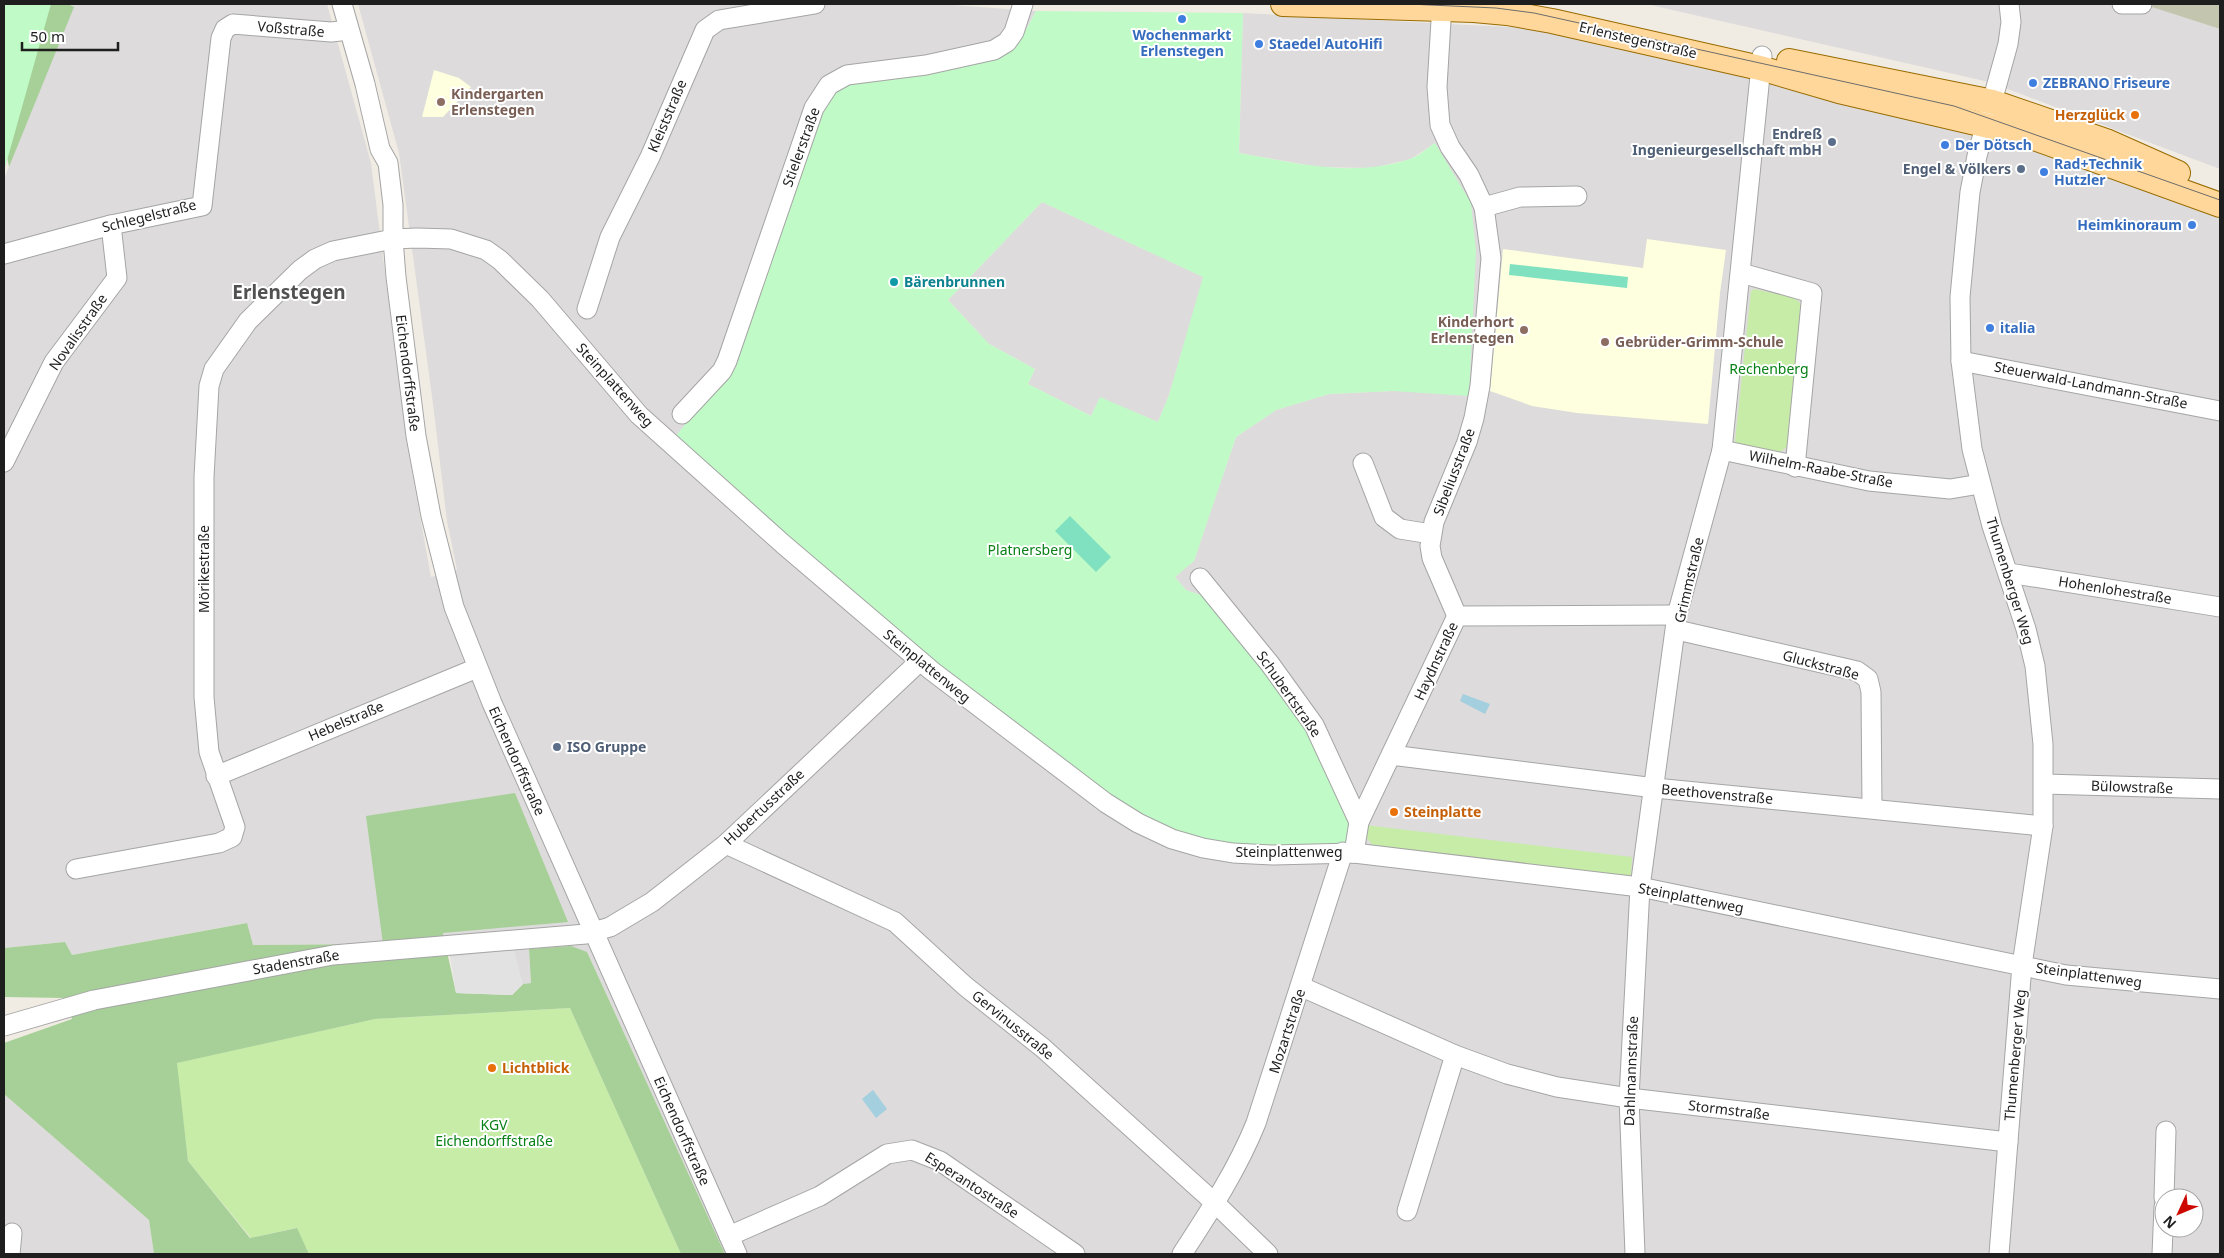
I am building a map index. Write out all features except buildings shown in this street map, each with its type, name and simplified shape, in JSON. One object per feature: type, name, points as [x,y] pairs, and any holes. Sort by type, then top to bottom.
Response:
[{"type":"main road","name":"Erlenstegenstraße","points":[[1283,4],[1442,6],[1528,16],[1761,62],[1993,102],[2106,141],[2172,171],[2220,189]]},
{"type":"main road","name":"Erlenstegenstraße","points":[[1526,4],[1761,62],[1847,93],[1986,125],[2048,142],[2220,205]]},
{"type":"street","name":"Eichendorffstraße","points":[[342,4],[369,97],[380,149],[377,164],[381,207],[393,239],[416,436],[426,492],[451,596],[476,668],[737,1254]]},
{"type":"street","name":"Kleiststraße","points":[[587,309],[610,237],[650,157],[705,30],[719,20],[815,4]]},
{"type":"street","name":"Stielerstraße","points":[[682,414],[722,370],[727,361],[814,108],[829,85],[847,75],[926,65],[994,50],[1007,42],[1014,32],[1023,4]]},
{"type":"street","name":"Thumenberger Weg","points":[[1999,1254],[2022,965],[2043,826],[2043,744],[2035,666],[2009,573],[1992,526],[1980,484],[1971,441],[1961,361],[1960,298],[1966,220],[1977,156],[1993,102],[2011,28],[2009,4]]},
{"type":"street","points":[[2122,4],[2142,4]]},
{"type":"street","name":"Sibeliusstraße","points":[[1442,6],[1437,86],[1440,125],[1450,148],[1473,183],[1484,206],[1491,258],[1478,397],[1467,442],[1439,509],[1431,534],[1432,558],[1456,616]]},
{"type":"street","name":"Voßstraße","points":[[233,24],[331,32],[350,30]]},
{"type":"street","name":"Schlegelstraße","points":[[4,254],[112,225],[202,206],[221,38],[225,29],[233,24]]},
{"type":"street","name":"Grimmstraße","points":[[1640,887],[1677,622],[1722,450],[1761,62]]},
{"type":"street","points":[[1484,206],[1520,197],[1577,196]]},
{"type":"street","name":"Novalisstraße","points":[[4,462],[54,362],[117,278],[112,225]]},
{"type":"street","name":"Steinplattenweg","points":[[393,239],[451,239],[486,250],[500,260],[540,299],[639,415],[790,550],[920,661],[1106,803],[1138,823],[1172,839],[1233,853],[1273,855],[1349,853],[1640,887],[2066,975],[2220,989]]},
{"type":"street","name":"Mörikestraße","points":[[76,869],[219,843],[232,837],[235,827],[216,776],[205,726],[204,477],[209,386],[214,369],[248,322],[300,270],[315,259],[333,251],[393,239]]},
{"type":"street","points":[[1741,274],[1812,293],[1794,467]]},
{"type":"street","name":"Steuerwald-Landmann-Straße","points":[[1961,361],[2220,411]]},
{"type":"street","name":"Wilhelm-Raabe-Straße","points":[[1722,450],[1794,467],[1887,483],[1950,489],[1980,484]]},
{"type":"street","name":"Sibeliusstraße","points":[[1363,463],[1384,517],[1400,529],[1431,534]]},
{"type":"street","name":"Hohenlohestraße","points":[[2009,573],[2220,607]]},
{"type":"street","name":"Schubertstraße","points":[[1200,578],[1270,664],[1314,725],[1359,822]]},
{"type":"street","name":"Haydnstraße","points":[[1349,853],[1359,822],[1456,616],[1677,622]]},
{"type":"street","name":"Gluckstraße","points":[[1677,622],[1857,671],[1868,679],[1872,692],[1872,808]]},
{"type":"street","name":"Hubertusstraße","points":[[594,932],[618,923],[652,902],[726,844],[920,661]]},
{"type":"street","name":"Hebelstraße","points":[[216,776],[476,668]]},
{"type":"street","name":"Beethovenstraße","points":[[1391,755],[1654,788],[2043,826]]},
{"type":"street","name":"Bülowstraße","points":[[2044,784],[2220,790]]},
{"type":"street","name":"Gervinusstraße","points":[[726,844],[895,922],[965,986],[1043,1048],[1215,1203],[1268,1254]]},
{"type":"street","name":"Mozartstraße","points":[[1182,1254],[1244,1154],[1349,853]]},
{"type":"street","name":"Dahlmannstraße","points":[[1635,1254],[1631,1212],[1628,1098],[1640,887]]},
{"type":"street","name":"Stadenstraße","points":[[4,1026],[94,1000],[347,953],[594,932]]},
{"type":"street","name":"Stormstraße","points":[[1302,987],[1455,1055],[1507,1074],[1556,1087],[1628,1098],[2008,1142]]},
{"type":"street","points":[[1407,1211],[1455,1055]]},
{"type":"street","points":[[2164,1188],[2166,1130]]},
{"type":"street","name":"Esperantostraße","points":[[729,1236],[820,1196],[887,1154],[912,1150],[940,1161],[1075,1254]]},
{"type":"street","points":[[10,1254],[12,1233]]},
{"type":"street","points":[[2162,1254],[2163,1238]]},
{"type":"shaded area","points":[[68,4],[327,4],[371,163],[407,445],[431,577],[457,570],[447,521],[399,153],[358,4],[938,4],[1036,11],[1021,39],[724,377],[675,438],[1209,598],[1186,590],[1175,577],[1194,560],[1236,437],[1276,410],[1329,394],[1393,391],[1435,143],[1411,159],[1372,168],[1319,167],[1239,153],[1243,13],[1566,30],[1992,135],[2220,215],[2220,1254],[725,1254],[587,952],[529,949],[531,983],[523,984],[450,957],[443,933],[514,793],[383,944],[253,945],[246,923],[72,955],[65,942],[4,948],[4,179],[73,7]]},
{"type":"shaded area","points":[[1646,4],[2153,4],[2153,7],[2220,29],[2220,169],[1989,82]]},
{"type":"shaded area","points":[[2153,4],[2220,4],[2220,29],[2152,7]]},
{"type":"shaded area","name":"Kindergarten Erlenstegen","points":[[434,70],[459,78],[471,87],[443,117],[422,117]]},
{"type":"shaded area","points":[[1042,202],[1204,277],[1169,395],[1158,422],[1100,398],[1091,416],[1028,384],[1035,369],[989,344],[948,300]]},
{"type":"shaded area","name":"Gebrüder-Grimm-Schule","points":[[1647,239],[1726,250],[1720,293],[1708,424],[1577,413],[1532,406],[1490,391],[1503,249],[1643,268]]},
{"type":"shaded area","points":[[514,950],[523,984],[512,995],[456,993],[450,957]]},
{"type":"shaded area","points":[[4,1094],[149,1220],[154,1254],[4,1254]]},
{"type":"green space","points":[[4,4],[68,4],[74,7],[9,167],[4,140]]},
{"type":"green space","points":[[4,4],[51,4],[4,171]]},
{"type":"green space","name":"Platnersberg","points":[[1036,11],[1243,13],[1239,153],[1324,167],[1368,167],[1389,165],[1410,159],[1435,143],[1471,203],[1476,251],[1469,396],[1393,391],[1329,394],[1276,410],[1236,437],[1194,561],[1175,577],[1186,590],[1209,598],[1309,727],[1352,823],[1350,838],[1339,847],[1264,852],[1161,829],[1063,765],[855,599],[674,438],[724,377],[816,120],[839,86],[860,80],[1008,52],[1021,39]],"holes":[[[1042,202],[1203,277],[1169,395],[1158,422],[1100,397],[1091,416],[1028,384],[1035,369],[989,344],[948,300]]]},
{"type":"green space","points":[[1510,264],[1628,277],[1627,288],[1509,275]]},
{"type":"green space","name":"Rechenberg","points":[[1754,289],[1795,298],[1803,306],[1788,446],[1779,453],[1738,445],[1735,441],[1751,291]]},
{"type":"green space","points":[[1070,516],[1111,557],[1096,572],[1055,531]]},
{"type":"green space","points":[[515,793],[568,922],[443,933],[456,993],[512,995],[523,984],[531,983],[529,949],[571,946],[587,952],[725,1254],[681,1254],[570,1008],[375,1019],[177,1063],[188,1161],[250,1238],[297,1228],[309,1254],[154,1254],[149,1220],[4,1094],[4,1043],[72,1019],[64,998],[4,997],[4,948],[65,942],[72,955],[247,923],[253,945],[383,944],[366,816]]},
{"type":"green space","points":[[1365,825],[1632,857],[1631,874],[1625,880],[1374,847],[1366,837]]},
{"type":"green space","name":"KGV Eichendorffstraße","points":[[570,1008],[681,1254],[309,1254],[296,1228],[251,1238],[188,1161],[176,1063],[375,1019]]},
{"type":"water","points":[[1463,694],[1490,704],[1485,714],[1460,701]]},
{"type":"water","points":[[873,1090],[887,1109],[876,1118],[862,1099]]},
{"type":"tram line","points":[[1408,4],[1496,8],[1534,13],[1954,106],[2220,200]]},
{"type":"place","name":"Wochenmarkt Erlenstegen","points":[[1182,19]]},
{"type":"place","name":"Staedel AutoHifi","points":[[1259,44]]},
{"type":"place","name":"ZEBRANO Friseure","points":[[2033,83]]},
{"type":"place","name":"Kindergarten Erlenstegen","points":[[441,102]]},
{"type":"place","name":"Herzglück","points":[[2135,115]]},
{"type":"place","name":"Endreß Ingenieurgesellschaft mbH","points":[[1832,142]]},
{"type":"place","name":"Der Dötsch","points":[[1945,145]]},
{"type":"place","name":"Engel & Völkers","points":[[2021,169]]},
{"type":"place","name":"Rad+Technik Hutzler","points":[[2044,172]]},
{"type":"place","name":"Heimkinoraum","points":[[2192,225]]},
{"type":"place","name":"Bärenbrunnen","points":[[894,282]]},
{"type":"place","name":"italia","points":[[1990,328]]},
{"type":"place","name":"Kinderhort Erlenstegen","points":[[1524,330]]},
{"type":"place","name":"Gebrüder-Grimm-Schule","points":[[1605,342]]},
{"type":"place","name":"ISO Gruppe","points":[[557,747]]},
{"type":"place","name":"Steinplatte","points":[[1394,812]]},
{"type":"place","name":"Lichtblick","points":[[492,1068]]},
{"type":"district","name":"Erlenstegen","points":[[289,292]]}]
